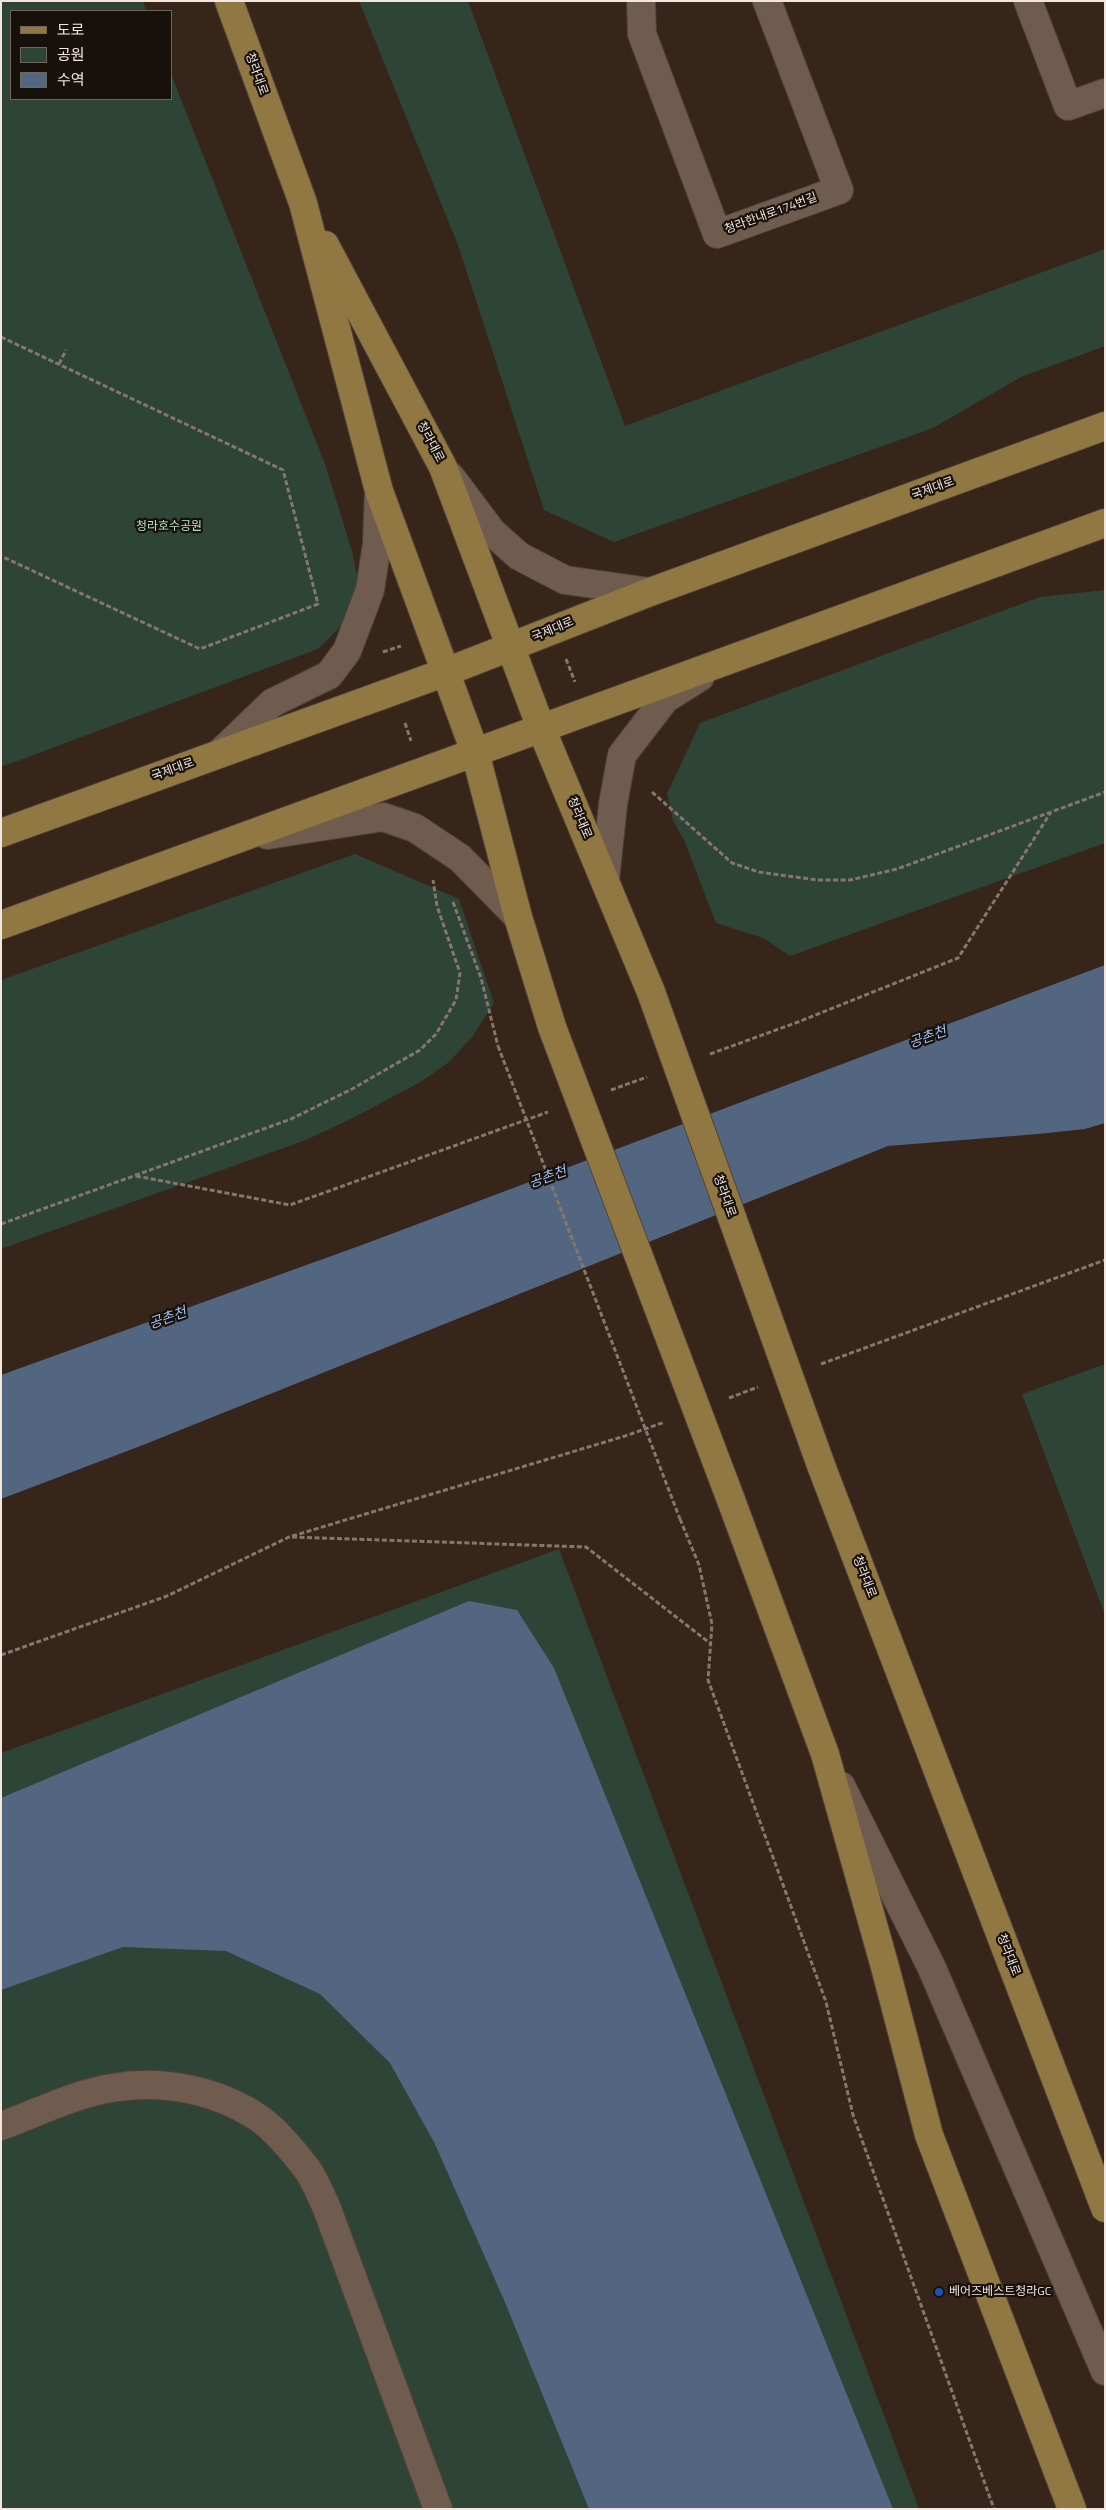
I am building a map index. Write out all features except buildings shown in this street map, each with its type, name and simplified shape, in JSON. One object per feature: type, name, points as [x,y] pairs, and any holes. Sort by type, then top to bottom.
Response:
[{"type":"main road","name":"청라대로","points":[[229,1],[304,203],[379,491],[474,752],[518,917],[552,1027],[825,1754],[930,2135],[1072,2509]]},
{"type":"main road","name":"청라대로","points":[[304,203],[443,467],[541,728],[651,992],[822,1468],[1105,2208]]},
{"type":"main road","name":"국제대로","points":[[1,833],[446,672],[650,592],[1105,426]]},
{"type":"main road","points":[[1,925],[1105,523]]},
{"type":"street","name":"청라한내로174번길","points":[[640,1],[642,34],[717,234],[839,190],[767,1]]},
{"type":"street","points":[[1028,1],[1068,106],[1105,93]]},
{"type":"street","points":[[443,467],[492,532],[519,556],[565,580],[650,592]]},
{"type":"street","points":[[220,753],[272,703],[329,675],[347,651],[370,590],[376,544],[379,491]]},
{"type":"street","points":[[605,880],[613,804],[622,755],[665,699],[729,660]]},
{"type":"street","points":[[236,840],[383,818],[415,828],[460,858],[518,917]]},
{"type":"street","points":[[825,1754],[931,1966],[1105,2371]]},
{"type":"street","points":[[1,2126],[73,2099],[112,2088],[151,2085],[189,2088],[225,2101],[261,2119],[287,2144],[308,2170],[326,2206],[438,2509]]},
{"type":"path","points":[[1,337],[283,470],[318,604],[200,649],[1,556]]},
{"type":"path","points":[[59,364],[66,350]]},
{"type":"path","points":[[652,792],[732,863],[759,872],[807,879],[850,880],[897,869],[1105,792]]},
{"type":"path","points":[[705,1056],[798,1022],[958,958],[1041,831],[1051,812]]},
{"type":"path","points":[[1,1224],[291,1119],[352,1089],[420,1050],[436,1034],[456,1000],[460,973],[437,906],[433,880],[439,886]]},
{"type":"path","points":[[452,898],[481,978],[498,1046],[699,1565],[712,1624],[708,1680],[826,2002],[853,2115],[994,2509]]},
{"type":"path","points":[[602,1093],[649,1076]]},
{"type":"path","points":[[136,1176],[164,1183],[290,1205],[555,1110]]},
{"type":"path","points":[[819,1365],[1105,1260]]},
{"type":"path","points":[[726,1399],[763,1385]]},
{"type":"path","points":[[1,1655],[167,1596],[289,1537],[625,1436],[671,1419]]},
{"type":"path","points":[[289,1537],[586,1547],[711,1644]]},
{"type":"green space","name":"청라호수공원","points":[[1,1],[143,1],[146,10],[10,10],[10,100],[172,100],[172,77],[325,464],[352,551],[359,585],[343,624],[318,649],[1,767]]},
{"type":"green space","points":[[359,1],[468,1],[625,426],[1105,249],[1105,346],[1021,377],[933,428],[614,542],[544,510],[458,245]]},
{"type":"green space","points":[[1105,590],[1105,843],[790,956],[763,938],[716,923],[684,840],[673,821],[667,794],[700,723],[1040,597]]},
{"type":"green space","points":[[355,854],[459,899],[494,1003],[472,1037],[449,1062],[422,1081],[355,1117],[306,1140],[1,1249],[1,980]]},
{"type":"green space","points":[[1105,1364],[1105,1615],[1022,1394]]},
{"type":"green space","points":[[559,1549],[919,2509],[1,2509],[1,1753]]},
{"type":"water","name":"공촌천","points":[[1105,965],[1105,1123],[1085,1129],[1038,1134],[888,1146],[143,1445],[1,1499],[1,1375],[362,1245]]},
{"type":"water","points":[[469,1601],[517,1610],[554,1668],[893,2509],[589,2509],[504,2300],[434,2142],[390,2063],[320,1994],[226,1951],[123,1947],[1,1990],[1,1798]]},
{"type":"place","name":"베어즈베스트청라GC","points":[[939,2292]]}]
